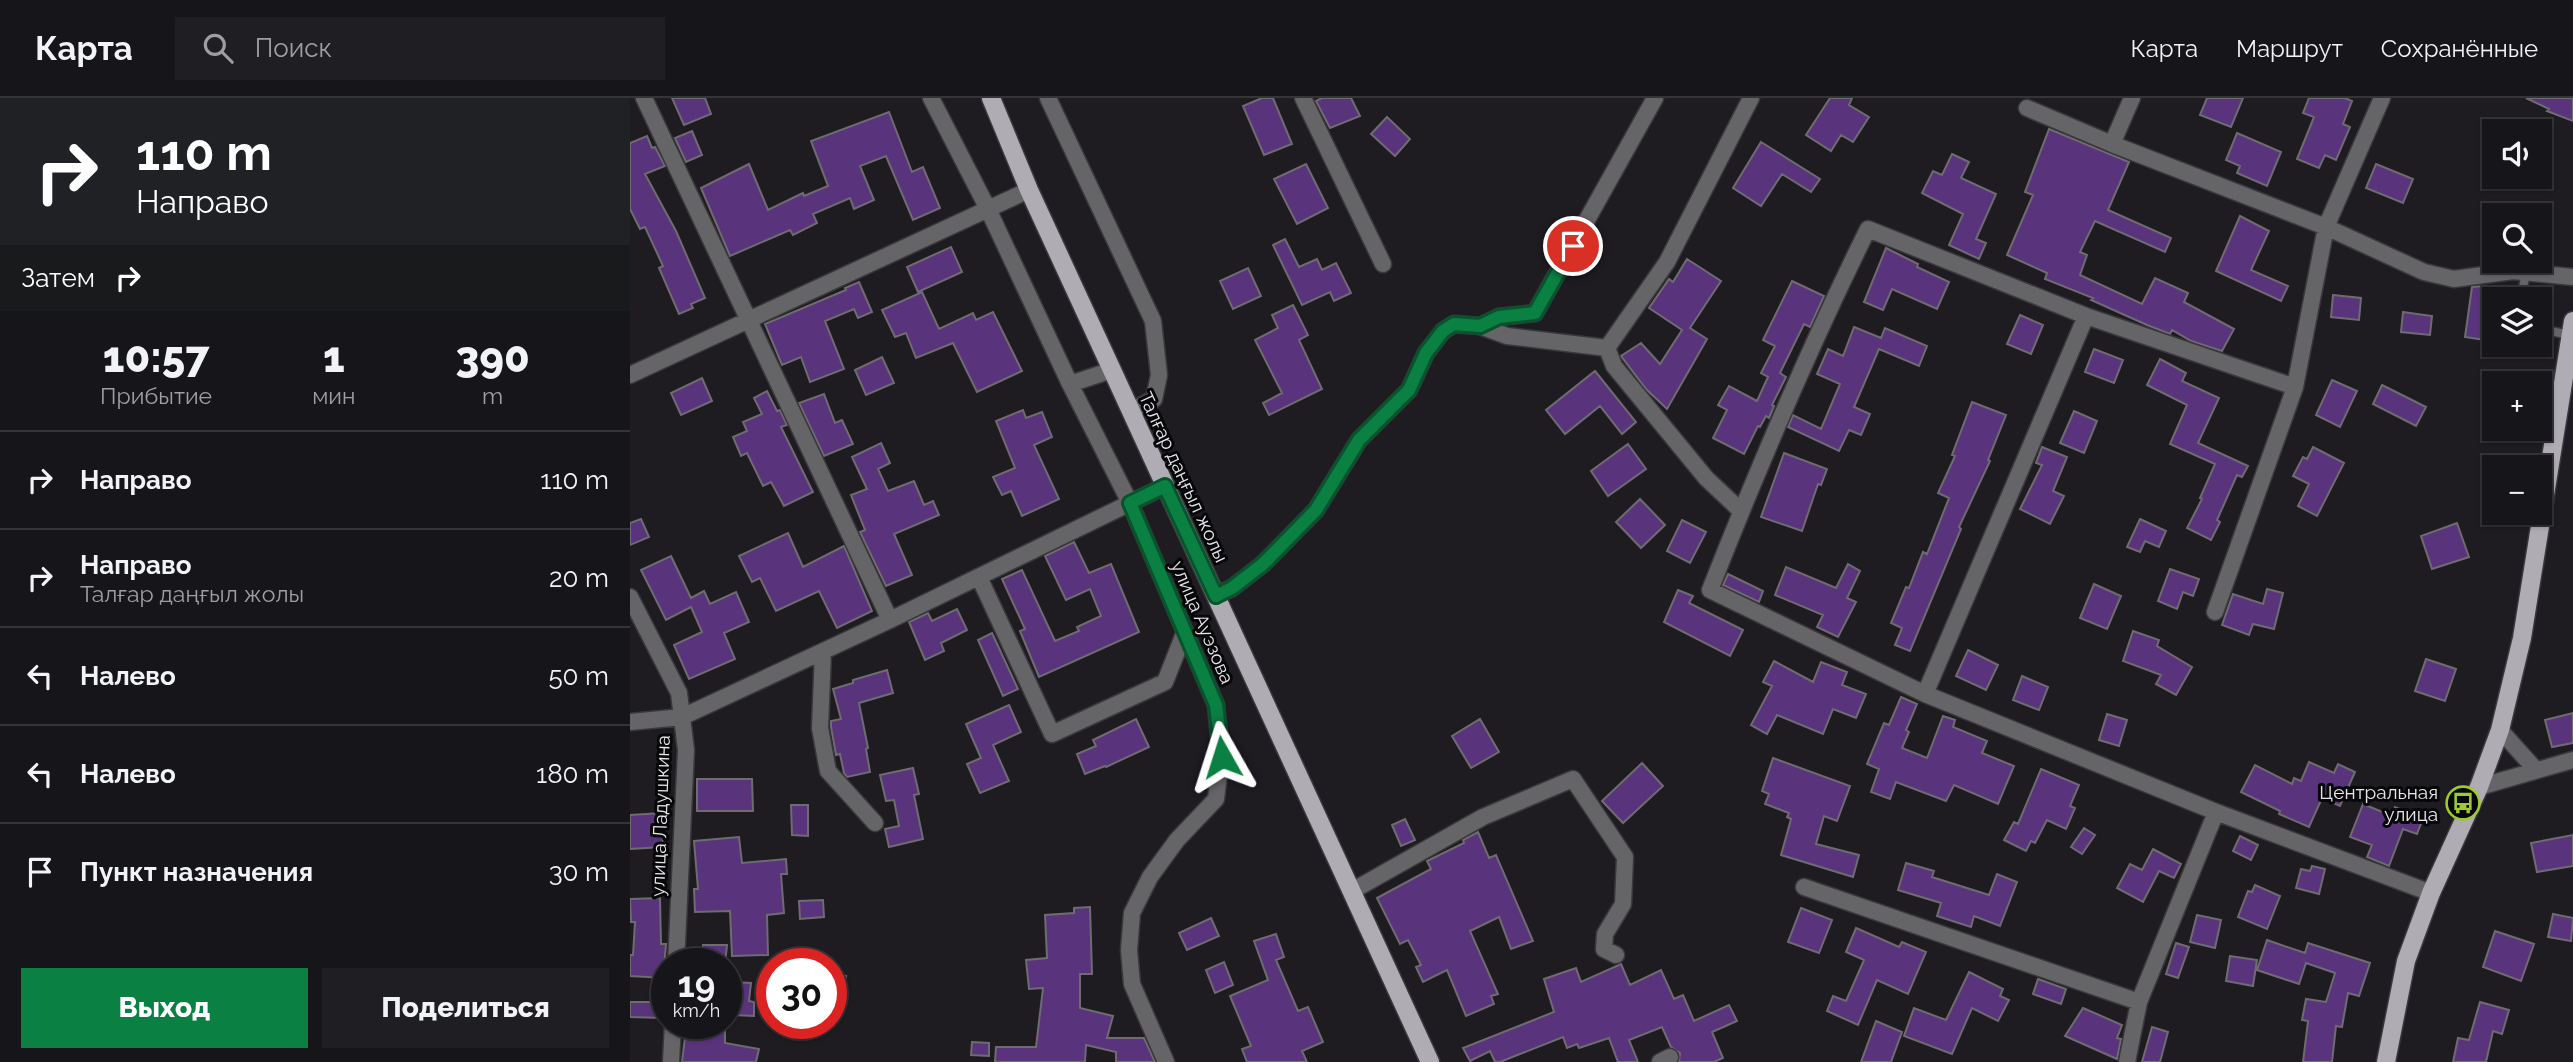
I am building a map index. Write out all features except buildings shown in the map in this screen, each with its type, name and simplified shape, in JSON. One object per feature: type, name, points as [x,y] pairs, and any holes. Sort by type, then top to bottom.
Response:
[{"type":"main road","name":"Талғар даңғыл жолы","points":[[991,98],[1030,190],[1430,1062]]},
{"type":"main road","points":[[2386,1062],[2406,961],[2431,892],[2479,787],[2500,730],[2522,638],[2572,331]]},
{"type":"street","points":[[644,98],[890,620]]},
{"type":"street","name":"улица Ауэзова","points":[[930,98],[988,209],[1070,384],[1130,503],[1216,705],[1222,757],[1216,799],[1177,841],[1150,877],[1132,913],[1129,950],[1132,984],[1166,1062]]},
{"type":"street","points":[[1048,98],[1153,321],[1159,375],[1154,399],[1131,411]]},
{"type":"street","points":[[1303,98],[1383,264]]},
{"type":"street","points":[[1480,326],[1499,317],[1535,313],[1655,98]]},
{"type":"street","points":[[1606,348],[1667,262],[1751,98]]},
{"type":"street","points":[[2112,144],[2132,98]]},
{"type":"street","points":[[2215,612],[2295,387],[2326,227],[2382,98]]},
{"type":"street","points":[[2026,108],[2326,227],[2424,272],[2454,279],[2498,273]]},
{"type":"street","points":[[630,375],[1030,190]]},
{"type":"street","points":[[2295,387],[2086,316],[1868,229],[1837,291],[1741,511],[1710,590],[1925,694],[2216,812],[2431,892]]},
{"type":"street","points":[[2535,273],[2573,277]]},
{"type":"street","points":[[1925,694],[2086,316]]},
{"type":"street","points":[[1216,596],[1232,588],[1263,564],[1316,510],[1359,440],[1409,390],[1426,353],[1443,331],[1454,324],[1480,326],[1507,336],[1606,348]]},
{"type":"street","points":[[1606,348],[1614,366],[1706,478],[1741,511]]},
{"type":"street","points":[[1070,384],[1112,370]]},
{"type":"street","points":[[630,722],[682,717],[890,620],[1165,486]]},
{"type":"street","points":[[979,577],[1052,734],[1165,682],[1184,634]]},
{"type":"street","name":"улица Ладушкина","points":[[630,597],[679,693],[686,750],[677,948]]},
{"type":"street","points":[[823,651],[820,728],[828,771],[875,823]]},
{"type":"street","points":[[2500,730],[2536,770]]},
{"type":"street","points":[[2479,787],[2573,760]]},
{"type":"street","points":[[1352,891],[1483,817],[1573,779],[1625,858],[1623,904],[1605,934],[1604,949],[1616,955]]},
{"type":"street","points":[[2127,1062],[2139,1002],[2216,812]]},
{"type":"street","points":[[1804,887],[2139,1002]]},
{"type":"street","points":[[671,1062],[672,1039]]},
{"type":"lane","points":[[2552,329],[2572,331]]},
{"type":"place","name":"Центральная улица","points":[[2463,803]]},
{"type":"route","points":[[1222,757],[1216,705],[1130,503],[1165,486],[1216,596],[1232,588],[1263,564],[1316,510],[1359,440],[1409,390],[1426,353],[1443,331],[1454,324],[1480,326],[1499,317],[1535,313],[1573,246]]}]
